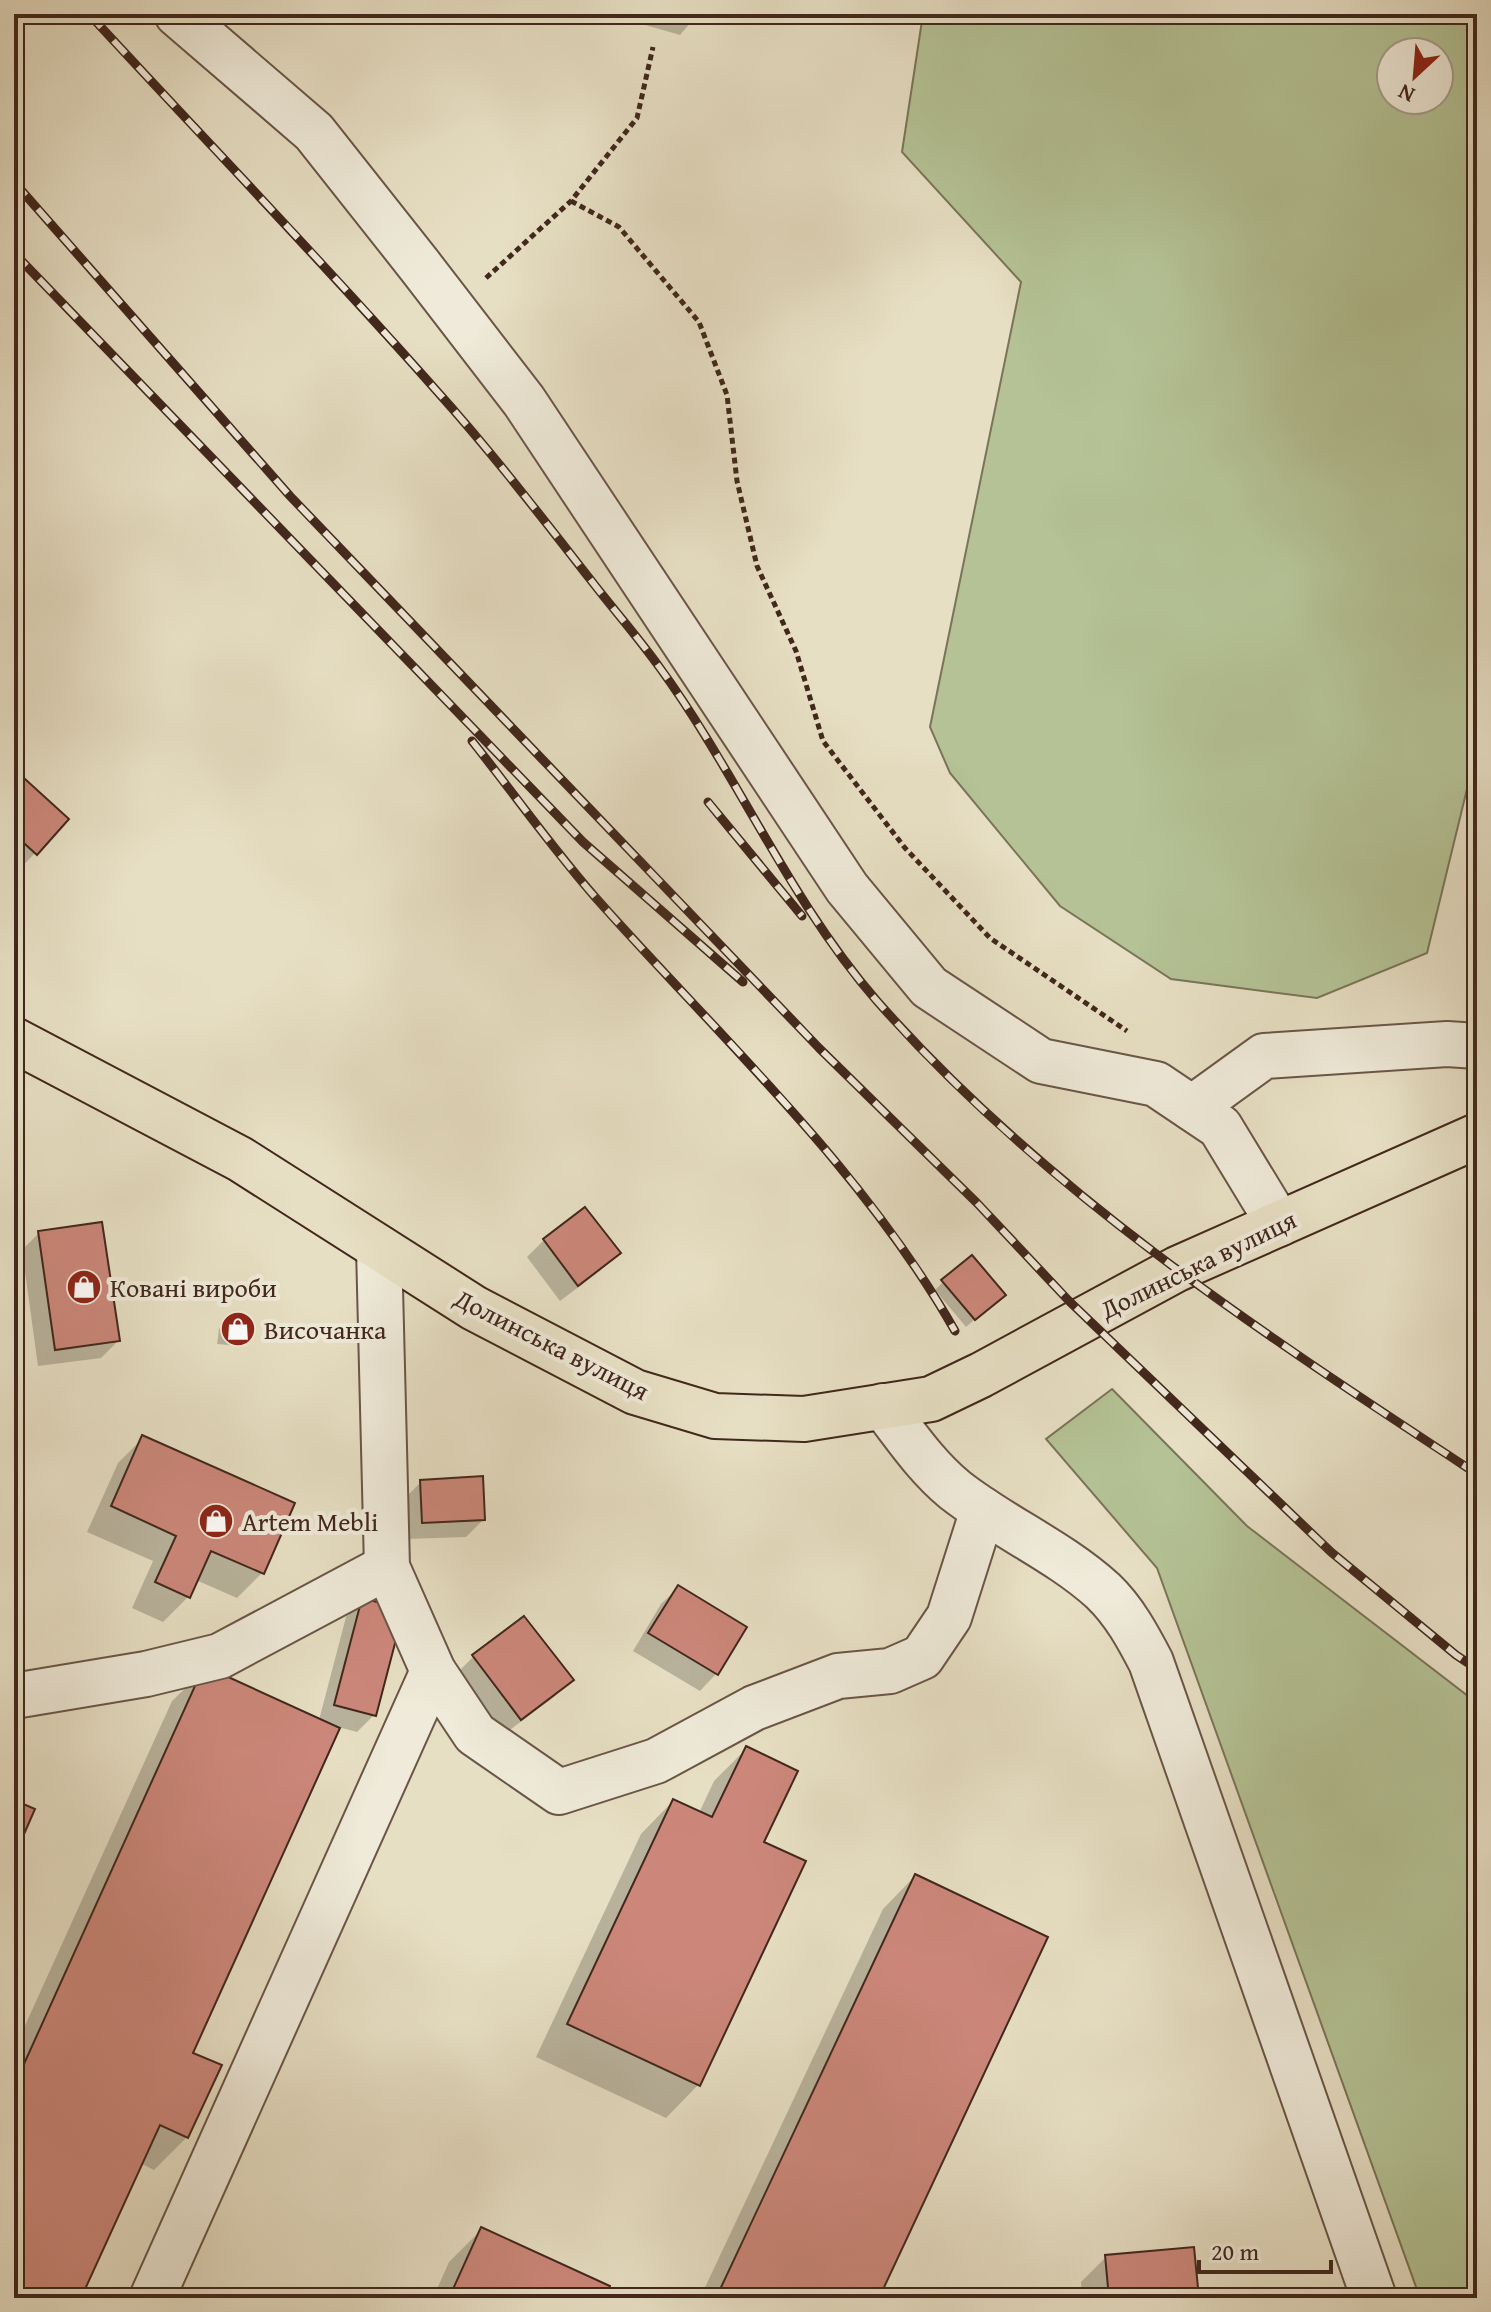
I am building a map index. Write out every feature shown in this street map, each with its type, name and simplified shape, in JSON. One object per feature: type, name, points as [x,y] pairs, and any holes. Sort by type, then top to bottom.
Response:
[{"type":"main road","name":"Долинська вулиця","points":[[14,1040],[240,1159],[474,1308],[635,1392],[715,1416],[804,1419],[931,1399],[1048,1340],[1177,1269],[1477,1136]]},
{"type":"street","points":[[177,14],[314,132],[453,309],[524,401],[847,888],[929,987],[1041,1061],[1156,1084],[1192,1108],[1220,1127],[1279,1224]]},
{"type":"street","points":[[1192,1108],[1264,1056],[1447,1044],[1477,1046]]},
{"type":"street","points":[[379,1248],[387,1567],[433,1671],[475,1734],[559,1792],[656,1761],[754,1708],[838,1676],[890,1671],[922,1657],[949,1617],[983,1510]]},
{"type":"street","points":[[883,1406],[926,1464],[983,1510],[1073,1568],[1104,1592],[1132,1626],[1151,1662],[1374,2298]]},
{"type":"street","points":[[14,1696],[146,1674],[220,1656],[387,1567]]},
{"type":"street","points":[[152,2298],[433,1671]]},
{"type":"path","points":[[453,309],[571,201],[637,118],[653,47]]},
{"type":"path","points":[[571,201],[619,227],[699,322],[727,395],[737,481],[757,566],[796,651],[823,741],[905,848],[990,938],[1137,1038]]},
{"type":"green space","points":[[923,14],[1477,14],[1477,748],[1427,953],[1317,998],[1171,979],[1060,906],[950,773],[930,727],[1021,282],[902,152]]},
{"type":"green space","points":[[1112,1389],[1247,1526],[1477,1703],[1477,2298],[1420,2298],[1157,1568],[1046,1439]]},
{"type":"building","points":[[14,769],[69,819],[37,855],[14,834]]},
{"type":"building","points":[[585,1207],[621,1253],[578,1286],[543,1239]]},
{"type":"building","points":[[102,1222],[120,1341],[55,1350],[38,1231]]},
{"type":"building","points":[[972,1255],[1006,1295],[975,1320],[941,1280]]},
{"type":"building","name":"Височанка","points":[[227,1319],[252,1322],[250,1339],[224,1336]]},
{"type":"building","name":"Artem Mebli","points":[[142,1435],[295,1503],[264,1574],[211,1551],[190,1598],[155,1582],[176,1536],[111,1506]]},
{"type":"building","points":[[483,1476],[485,1520],[422,1523],[420,1480]]},
{"type":"building","points":[[678,1585],[747,1627],[718,1675],[648,1633]]},
{"type":"building","points":[[362,1598],[404,1609],[376,1716],[334,1705]]},
{"type":"building","points":[[524,1616],[574,1680],[521,1720],[472,1655]]},
{"type":"building","points":[[204,1666],[340,1728],[193,2053],[222,2065],[188,2138],[160,2125],[81,2298],[14,2298],[14,2086]]},
{"type":"building","points":[[746,1746],[798,1771],[764,1842],[806,1861],[700,2086],[567,2024],[673,1799],[712,1817]]},
{"type":"building","points":[[14,1800],[35,1809],[14,1857]]},
{"type":"building","points":[[915,1874],[1048,1937],[879,2298],[716,2298]]},
{"type":"building","points":[[481,2227],[610,2286],[605,2298],[449,2298]]},
{"type":"building","points":[[1194,2247],[1199,2298],[1109,2298],[1105,2255]]},
{"type":"railway","points":[[89,14],[307,247],[455,412],[514,483],[660,668],[714,751],[790,879],[846,962],[877,1001],[943,1071],[1012,1136],[1161,1257],[1239,1314],[1477,1474]]},
{"type":"railway","points":[[14,182],[290,496],[819,1048],[977,1203],[1069,1301],[1331,1552],[1477,1669]]},
{"type":"railway","points":[[14,253],[583,842],[743,982]]},
{"type":"railway","points":[[472,741],[587,887],[836,1163],[919,1273],[955,1331]]},
{"type":"railway","points":[[708,802],[802,916]]},
{"type":"place","name":"Ковані вироби","points":[[84,1287]]},
{"type":"place","name":"Височанка","points":[[238,1329]]},
{"type":"place","name":"Artem Mebli","points":[[216,1521]]}]
